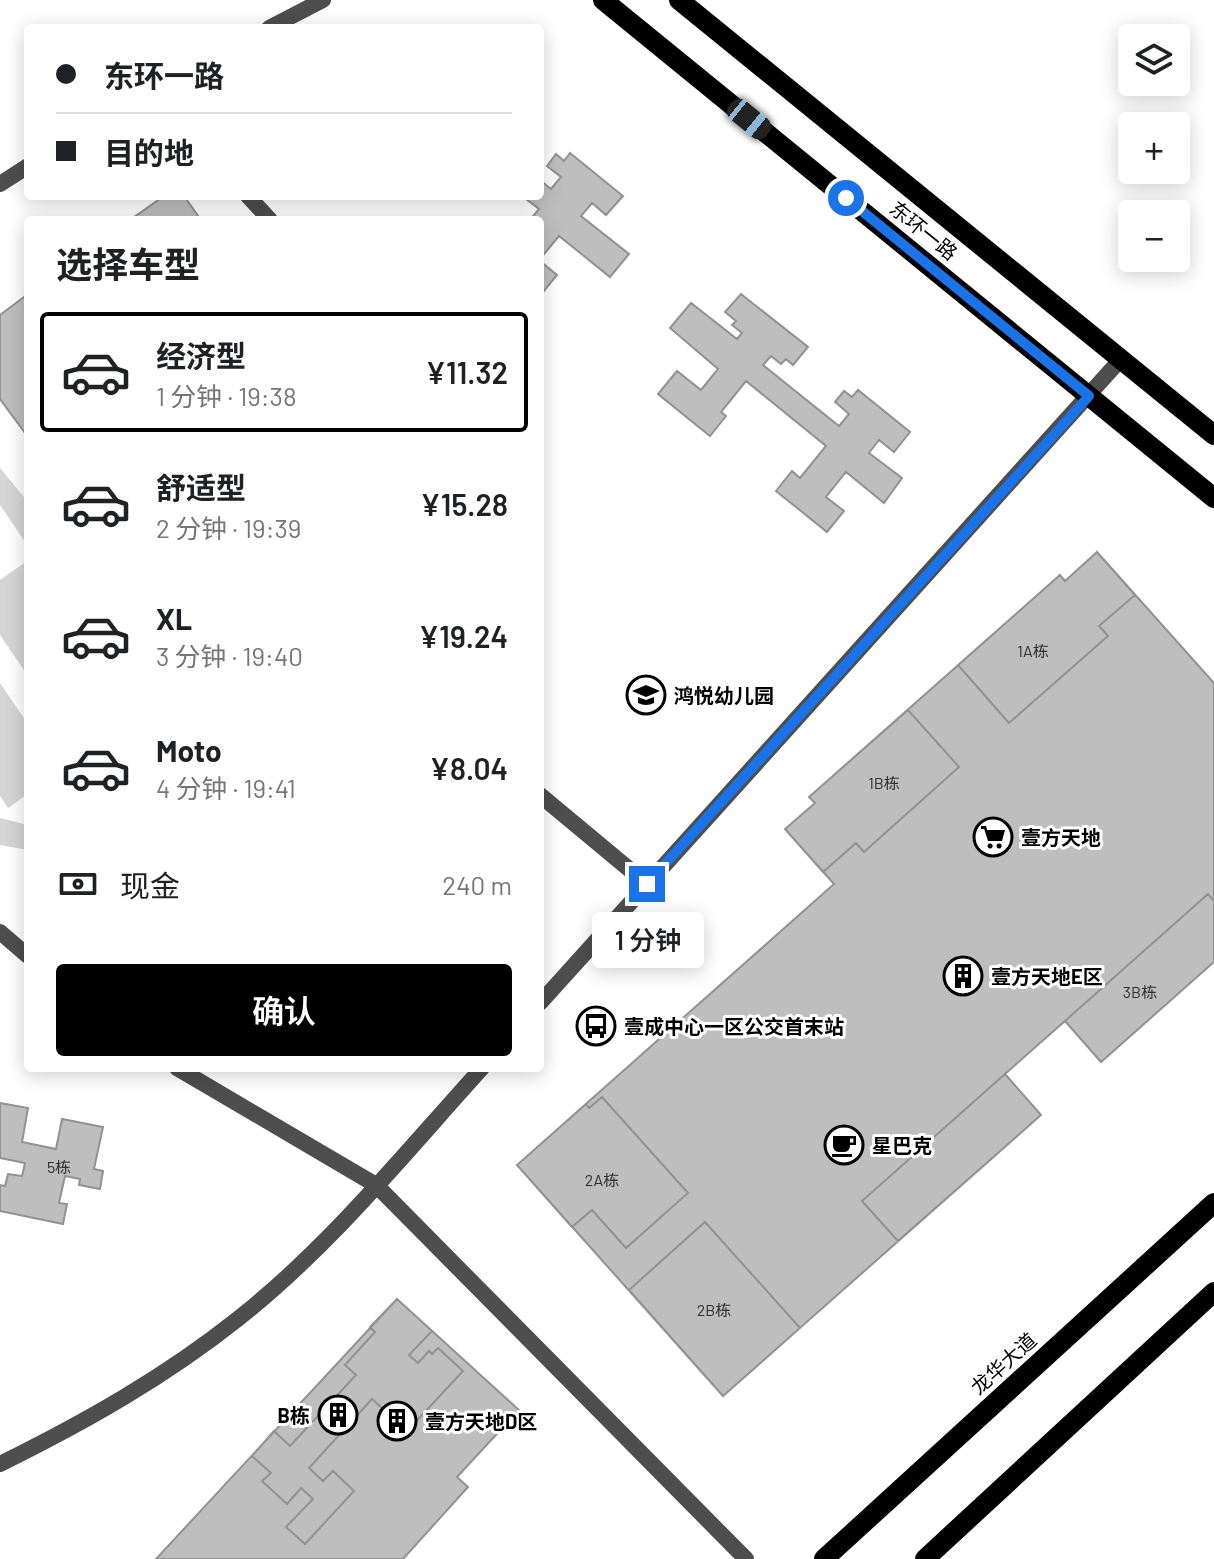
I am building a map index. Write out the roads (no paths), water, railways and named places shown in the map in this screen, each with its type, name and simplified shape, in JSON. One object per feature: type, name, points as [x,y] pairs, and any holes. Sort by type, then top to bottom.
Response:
[{"type":"main road","name":"东环一路","points":[[603,0],[1214,498]]},
{"type":"main road","name":"东环一路","points":[[679,0],[1214,435]]},
{"type":"main road","name":"龙华大道","points":[[824,1559],[1214,1203]]},
{"type":"main road","points":[[925,1559],[1214,1292]]},
{"type":"street","points":[[277,24],[323,0]]},
{"type":"street","points":[[0,184],[24,169]]},
{"type":"street","points":[[252,200],[266,216]]},
{"type":"street","points":[[544,999],[1121,359]]},
{"type":"street","points":[[544,798],[647,884]]},
{"type":"street","points":[[0,932],[24,953]]},
{"type":"street","points":[[184,1072],[376,1185],[746,1559]]},
{"type":"street","points":[[0,1464],[85,1422],[165,1373],[241,1316],[311,1254],[478,1072]]},
{"type":"place","name":"鸿悦幼儿园","points":[[646,695]]},
{"type":"place","name":"壹方天地","points":[[993,837]]},
{"type":"place","name":"壹方天地E区","points":[[963,976]]},
{"type":"place","name":"壹成中心一区公交首末站","points":[[596,1026]]},
{"type":"place","name":"星巴克","points":[[844,1145]]},
{"type":"place","name":"B栋","points":[[338,1415]]},
{"type":"place","name":"壹方天地D区","points":[[397,1421]]}]
